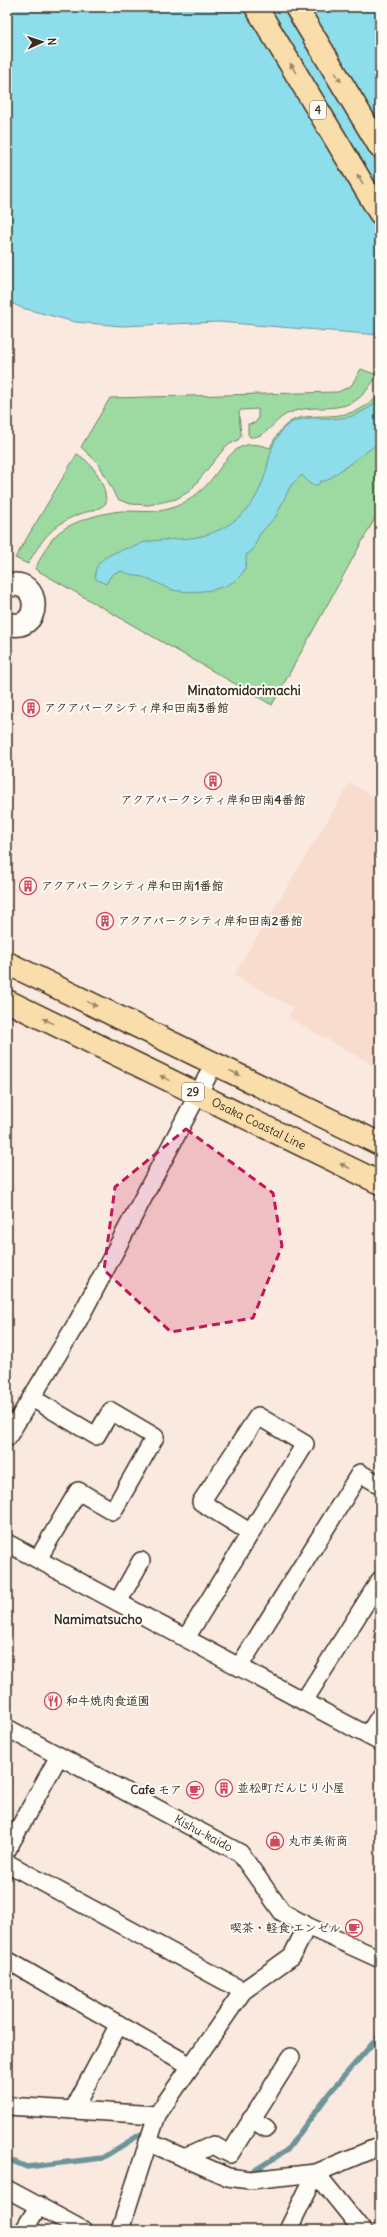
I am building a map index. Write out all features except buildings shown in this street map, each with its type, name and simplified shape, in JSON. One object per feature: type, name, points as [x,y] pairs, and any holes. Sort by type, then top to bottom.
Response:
[{"type":"main road","name":"4","points":[[256,7],[380,213]]},
{"type":"main road","points":[[296,7],[380,147]]},
{"type":"main road","points":[[7,963],[380,1144]]},
{"type":"main road","name":"Osaka Coastal Line","points":[[7,1001],[380,1183]]},
{"type":"street","points":[[7,586],[20,585],[28,590],[33,598],[34,608],[31,617],[24,623],[14,625],[7,623]]},
{"type":"street","points":[[9,1431],[32,1398],[78,1321],[214,1064]]},
{"type":"street","points":[[32,1398],[96,1436],[111,1411],[156,1437],[113,1511],[78,1491],[38,1559]]},
{"type":"street","points":[[186,1638],[251,1533],[305,1444],[258,1416],[200,1502],[251,1533]]},
{"type":"street","points":[[239,1667],[360,1473],[380,1485]]},
{"type":"street","points":[[7,1543],[374,1739],[380,1716]]},
{"type":"street","points":[[118,1602],[141,1561]]},
{"type":"street","points":[[304,1701],[380,1580]]},
{"type":"street","name":"Kishu-kaido","points":[[7,1728],[240,1853],[282,1912],[307,1926],[380,1959]]},
{"type":"street","points":[[7,1850],[59,1756]]},
{"type":"street","points":[[7,1863],[243,1991]]},
{"type":"street","points":[[120,2230],[157,2115],[243,1991],[292,1956],[307,1926]]},
{"type":"street","points":[[7,1960],[191,2066]]},
{"type":"street","points":[[73,2110],[119,2024]]},
{"type":"street","points":[[184,2158],[213,2145],[230,2154],[251,2120],[261,2089],[291,2057]]},
{"type":"street","points":[[7,2106],[157,2115]]},
{"type":"street","points":[[251,2120],[266,2128]]},
{"type":"street","points":[[148,2142],[228,2177],[250,2180],[316,2173],[380,2146]]},
{"type":"street","points":[[288,2230],[316,2173]]},
{"type":"street","points":[[316,2173],[362,2230]]},
{"type":"street","points":[[7,2189],[83,2230]]},
{"type":"street","points":[[24,2230],[39,2205]]},
{"type":"highlighted area","points":[[186,1129],[273,1193],[282,1246],[253,1318],[171,1332],[104,1270],[115,1187]]},
{"type":"shaded area","points":[[350,783],[380,801],[380,1069],[288,1017],[293,1008],[234,975]]},
{"type":"green space","points":[[361,369],[377,375],[367,390],[357,400],[337,407],[303,409],[295,411],[282,417],[265,432],[256,437],[250,437],[248,434],[248,424],[255,423],[258,419],[258,409],[241,410],[239,412],[241,436],[238,440],[226,446],[190,491],[176,499],[149,505],[131,504],[119,500],[99,464],[81,447],[110,398],[338,392],[351,386]]},
{"type":"green space","points":[[380,396],[380,509],[272,705],[35,569],[52,539],[69,526],[87,518],[106,513],[123,511],[144,512],[170,509],[191,498],[203,489],[228,458],[240,447],[258,445],[270,448],[278,433],[287,424],[296,419],[339,415],[357,411]]},
{"type":"green space","points":[[77,454],[89,463],[98,475],[104,489],[106,503],[97,509],[71,518],[56,527],[43,540],[28,564],[15,558]]},
{"type":"water","points":[[7,7],[380,7],[380,335],[218,322],[122,326],[75,322],[22,308],[7,301]]},
{"type":"water","points":[[380,400],[380,442],[326,481],[321,481],[318,485],[311,485],[302,475],[291,485],[276,516],[259,535],[253,550],[246,555],[245,567],[240,576],[232,583],[221,588],[196,592],[173,590],[151,580],[121,571],[112,574],[106,584],[96,579],[95,571],[98,565],[109,555],[145,542],[185,539],[209,534],[228,525],[244,513],[256,497],[267,470],[274,443],[286,426],[294,421],[303,419],[348,417],[369,408]]},
{"type":"waterway","points":[[249,2172],[252,2172],[287,2150],[331,2091],[380,2035]]},
{"type":"waterway","points":[[7,2159],[27,2167],[102,2158],[141,2134],[148,2137]]},
{"type":"place","name":"アクアパークシティ岸和田南3番館","points":[[31,708]]},
{"type":"place","name":"アクアパークシティ岸和田南4番館","points":[[213,781]]},
{"type":"place","name":"アクアパークシティ岸和田南1番館","points":[[28,886]]},
{"type":"place","name":"アクアパークシティ岸和田南2番館","points":[[105,921]]},
{"type":"place","name":"和牛焼肉食道園","points":[[53,1701]]},
{"type":"place","name":"並松町だんじり小屋","points":[[224,1788]]},
{"type":"place","name":"Cafe モア","points":[[195,1790]]},
{"type":"place","name":"丸市美術商","points":[[275,1841]]},
{"type":"place","name":"喫茶・軽食 エンゼル","points":[[354,1928]]},
{"type":"district","name":"Minatomidorimachi","points":[[244,690]]},
{"type":"district","name":"Namimatsucho","points":[[98,1619]]}]
